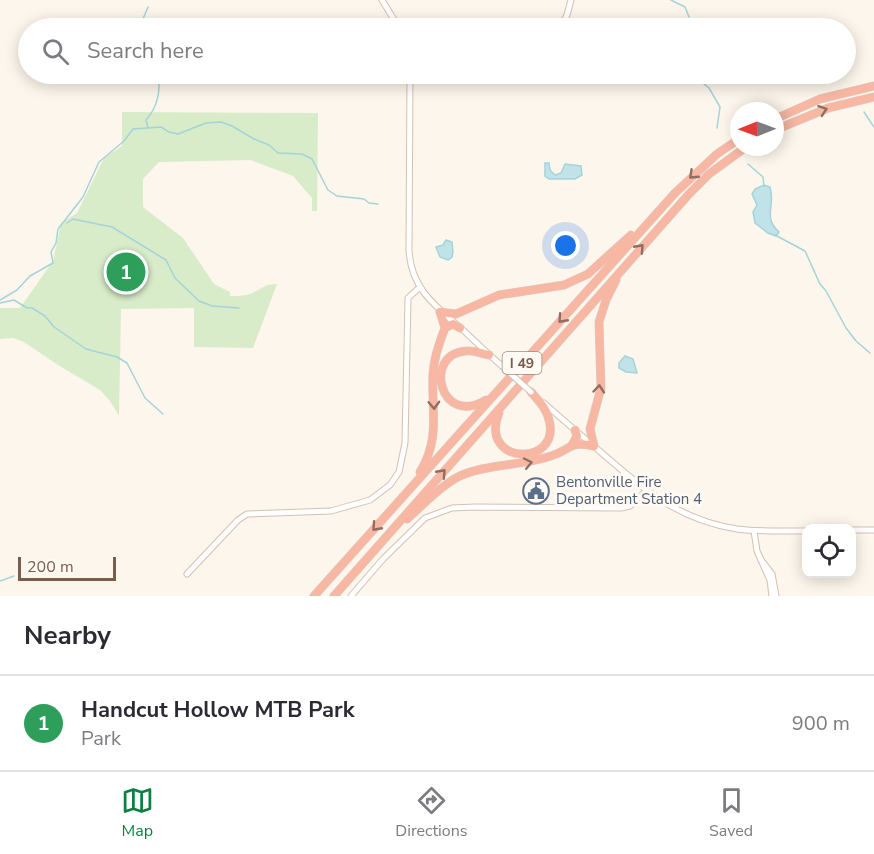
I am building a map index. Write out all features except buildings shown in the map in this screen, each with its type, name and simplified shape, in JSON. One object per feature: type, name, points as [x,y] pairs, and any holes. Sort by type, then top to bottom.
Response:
[{"type":"highway","points":[[784,115],[820,99],[874,86]]},
{"type":"highway","points":[[784,126],[828,108],[874,97]]},
{"type":"highway","name":"I 49","points":[[314,596],[643,229],[693,176],[730,146]]},
{"type":"highway","name":"I 49","points":[[334,596],[617,273],[689,194],[733,156]]},
{"type":"highway","points":[[398,503],[424,466],[430,452],[435,429],[434,363],[445,328],[440,312],[456,314],[499,295],[564,285],[588,274],[636,231],[643,229]]},
{"type":"highway","points":[[387,535],[457,477],[476,470],[538,461],[572,445],[591,444],[590,429],[601,388],[599,322],[617,273]]},
{"type":"highway","points":[[445,328],[453,324],[460,328]]},
{"type":"highway","points":[[489,355],[468,351],[455,354],[442,368],[440,382],[445,395],[459,405],[476,405],[492,396]]},
{"type":"highway","points":[[504,404],[495,426],[500,443],[513,453],[526,455],[535,452],[548,440],[550,425],[547,413],[531,392]]},
{"type":"highway","points":[[572,445],[577,436],[575,430]]},
{"type":"street","points":[[382,0],[393,18]]},
{"type":"street","points":[[565,18],[571,0]]},
{"type":"street","points":[[410,84],[409,254],[420,287],[440,312],[646,491],[666,505],[716,525],[754,531],[802,531]]},
{"type":"street","points":[[187,574],[238,520],[248,514],[331,511],[370,500],[390,485],[399,472],[405,443],[408,298],[420,287]]},
{"type":"street","points":[[351,596],[415,527],[425,518],[441,511],[475,507],[621,508],[630,506],[646,491]]},
{"type":"street","points":[[856,530],[874,530]]},
{"type":"street","points":[[754,531],[760,559],[772,574],[774,596]]},
{"type":"green space","points":[[122,112],[318,113],[317,211],[312,211],[312,198],[293,176],[251,160],[159,162],[143,179],[143,207],[183,238],[214,284],[230,292],[230,296],[240,296],[277,284],[253,348],[194,347],[194,308],[121,309],[119,416],[100,390],[24,342],[13,338],[0,339],[0,308],[20,308],[53,261],[61,223],[77,213],[104,158],[122,146]]},
{"type":"water","points":[[545,163],[549,163],[550,170],[555,175],[561,173],[565,164],[581,166],[582,175],[575,179],[549,179],[545,176]]},
{"type":"water","points":[[764,185],[770,187],[772,200],[770,216],[774,227],[779,232],[776,236],[755,223],[753,212],[757,205],[752,194],[755,189]]},
{"type":"water","points":[[446,240],[452,242],[453,252],[452,257],[448,260],[440,257],[436,247],[443,245]]},
{"type":"water","points":[[625,356],[633,359],[637,373],[626,372],[619,368],[619,363]]},
{"type":"waterway","points":[[671,0],[685,7],[689,17]]},
{"type":"waterway","points":[[143,18],[148,7]]},
{"type":"waterway","points":[[148,128],[146,120],[153,110],[159,92],[158,84]]},
{"type":"waterway","points":[[704,84],[720,107],[717,128]]},
{"type":"waterway","points":[[864,112],[874,127]]},
{"type":"waterway","points":[[0,300],[17,290],[30,276],[53,263],[51,252],[56,243],[58,229],[83,197],[99,162],[124,141],[133,129],[161,127],[178,134],[206,123],[221,122],[269,145],[278,153],[302,154],[312,159],[328,190],[337,196],[364,199],[369,203],[378,204]]},
{"type":"waterway","points":[[748,164],[763,177],[764,186]]},
{"type":"waterway","points":[[67,223],[73,219],[112,227],[166,260],[175,278],[199,301],[212,306],[239,308]]},
{"type":"waterway","points":[[775,235],[805,251],[820,284],[846,328],[870,353]]},
{"type":"waterway","points":[[0,303],[14,300],[27,308],[32,308],[45,316],[54,327],[86,349],[117,357],[127,363],[145,398],[163,414]]},
{"type":"waterway","points":[[0,581],[14,576]]},
{"type":"place","name":"Handcut Hollow MTB Park","points":[[126,272]]},
{"type":"place","name":"Bentonville Fire Department Station 4","points":[[536,491]]}]
